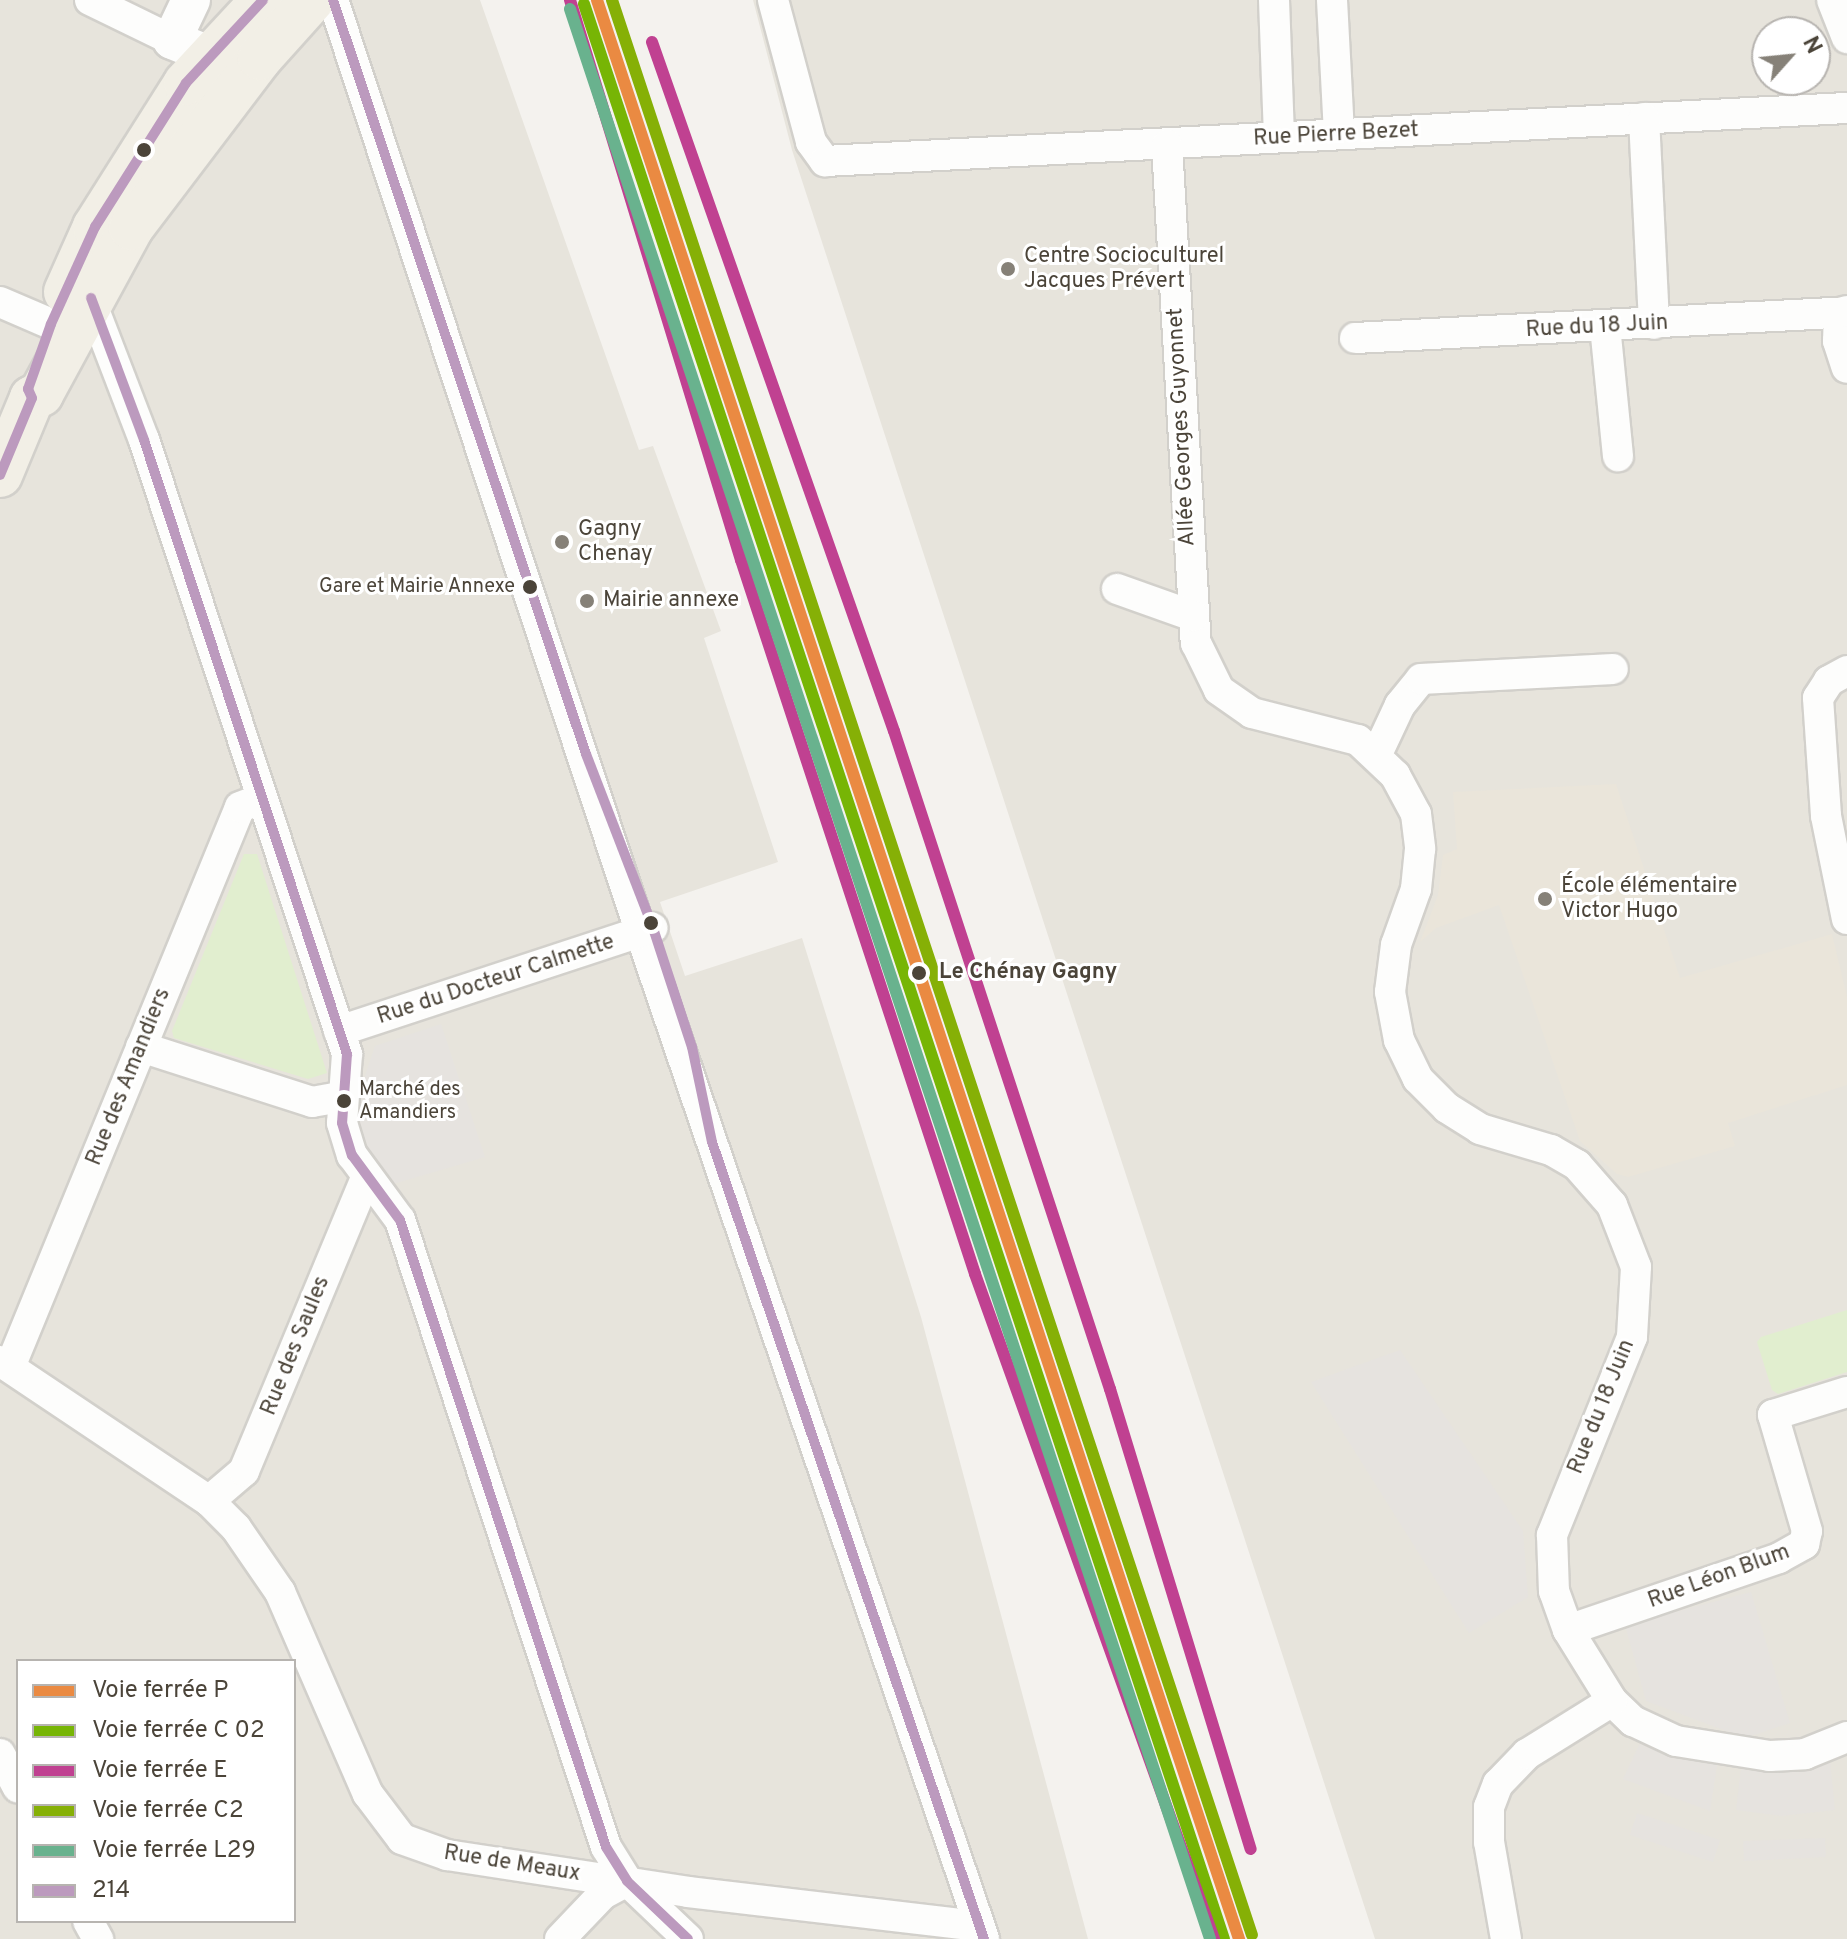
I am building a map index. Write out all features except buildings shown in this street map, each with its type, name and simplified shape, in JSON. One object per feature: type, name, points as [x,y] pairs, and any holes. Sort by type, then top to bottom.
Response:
[{"type":"main road","points":[[0,475],[32,398],[41,394],[75,313],[95,227],[140,153],[190,48],[263,0]]},
{"type":"main road","points":[[75,313],[131,228],[251,71],[312,0]]},
{"type":"street","points":[[90,0],[190,48],[251,71]]},
{"type":"street","points":[[190,48],[191,0]]},
{"type":"street","points":[[333,0],[981,1932]]},
{"type":"street","name":"Rue Pierre Bezet","points":[[773,0],[811,142],[825,161],[1847,108]]},
{"type":"street","points":[[1274,0],[1279,137]]},
{"type":"street","points":[[1332,0],[1339,134]]},
{"type":"street","points":[[1832,0],[1847,38]]},
{"type":"street","points":[[1644,118],[1654,324]]},
{"type":"street","name":"Allée Georges Guyonnet","points":[[1167,145],[1196,643],[1219,690],[1230,698]]},
{"type":"street","points":[[0,302],[75,313],[144,440],[339,1031],[347,1080],[340,1097],[342,1123],[366,1178],[385,1194],[400,1220],[606,1847],[627,1881],[688,1939]]},
{"type":"street","name":"Rue du 18 Juin","points":[[1355,338],[1843,312],[1838,341],[1847,368]]},
{"type":"street","points":[[1605,326],[1618,456]]},
{"type":"street","points":[[1117,589],[1193,616]]},
{"type":"street","points":[[1377,754],[1400,705],[1421,679],[1613,669]]},
{"type":"street","points":[[1847,671],[1829,681],[1818,698],[1826,816],[1847,919]]},
{"type":"street","name":"Rue du 18 Juin","points":[[1230,698],[1252,713],[1358,740],[1377,754],[1416,814],[1420,849],[1416,889],[1396,945],[1390,992],[1399,1040],[1418,1079],[1447,1108],[1480,1129],[1551,1150],[1577,1165],[1612,1205],[1636,1267],[1632,1337],[1552,1535],[1554,1591],[1568,1630],[1612,1701],[1633,1721],[1676,1741],[1729,1753],[1805,1754],[1847,1737]]},
{"type":"street","name":"Rue des Amandiers","points":[[5,1364],[240,807],[261,799]]},
{"type":"street","name":"Rue du Docteur Calmette","points":[[339,1031],[647,930]]},
{"type":"street","points":[[141,1047],[312,1102],[340,1097]]},
{"type":"street","name":"Rue des Saules","points":[[209,1501],[244,1471],[366,1178]]},
{"type":"street","name":"Rue de Meaux","points":[[5,1364],[209,1501],[236,1528],[280,1592],[368,1794],[402,1839],[447,1855],[981,1932]]},
{"type":"street","name":"Rue Léon Blum","points":[[1568,1630],[1779,1558],[1804,1544],[1807,1531],[1773,1415],[1847,1392]]},
{"type":"street","points":[[1506,1939],[1489,1842],[1489,1807],[1498,1784],[1527,1754],[1612,1701]]},
{"type":"street","points":[[0,1754],[16,1784]]},
{"type":"street","points":[[560,1939],[603,1894],[627,1881]]},
{"type":"shaded area","points":[[0,0],[480,0],[639,450],[653,446],[721,631],[704,638],[778,862],[660,902],[685,976],[802,938],[921,1317],[1088,1939],[0,1939]]},
{"type":"shaded area","points":[[753,0],[1847,0],[1847,1939],[1375,1939],[792,150]]},
{"type":"shaded area","points":[[1616,784],[1680,978],[1832,934],[1847,997],[1847,1085],[1728,1123],[1735,1146],[1628,1177],[1617,1174],[1580,1141],[1499,905],[1436,928],[1420,942],[1438,895],[1443,855],[1457,849],[1453,792]]},
{"type":"shaded area","points":[[441,1024],[485,1157],[390,1185],[364,1143],[358,1117],[363,1082],[375,1046]]},
{"type":"shaded area","points":[[1400,1350],[1523,1531],[1528,1597],[1469,1633],[1311,1382]]},
{"type":"shaded area","points":[[1751,1592],[1790,1723],[1745,1738],[1646,1701],[1625,1625]]},
{"type":"shaded area","points":[[1642,1739],[1718,1759],[1710,1811],[1623,1779]]},
{"type":"shaded area","points":[[1830,1761],[1835,1810],[1781,1816],[1736,1810],[1741,1768],[1789,1771]]},
{"type":"shaded area","points":[[1637,1813],[1720,1840],[1713,1862],[1630,1835]]},
{"type":"shaded area","points":[[1825,1838],[1826,1857],[1744,1861],[1743,1841]]},
{"type":"green space","points":[[244,854],[257,854],[327,1073],[308,1079],[174,1038],[172,1031]]},
{"type":"green space","points":[[1847,1310],[1847,1372],[1778,1394],[1772,1390],[1757,1342],[1761,1337]]},
{"type":"rail line","name":"E","points":[[570,0],[741,560],[975,1274],[1214,1939]]},
{"type":"rail line","name":"P","points":[[597,0],[1239,1939]]},
{"type":"rail line","name":"C2","points":[[612,0],[1252,1935]]},
{"type":"rail line","name":"L29","points":[[570,9],[1210,1939]]},
{"type":"rail line","name":"E","points":[[652,42],[894,731],[1110,1389],[1251,1849]]},
{"type":"transit line","name":"214","points":[[0,475],[32,398],[28,389],[51,324],[95,227],[186,83],[263,0]]},
{"type":"transit line","name":"214","points":[[333,0],[586,754],[653,928],[692,1047],[712,1142],[984,1939]]},
{"type":"transit line","points":[[584,4],[1224,1939]]},
{"type":"transit line","name":"214","points":[[91,298],[144,440],[347,1054],[342,1123],[352,1155],[400,1220],[606,1847],[627,1881],[688,1939]]},
{"type":"place","name":"Centre Socioculturel Jacques Prévert","points":[[1008,269]]},
{"type":"place","name":"Gagny Chenay","points":[[562,542]]},
{"type":"place","name":"Gare et Mairie Annexe","points":[[530,587]]},
{"type":"place","name":"Mairie annexe","points":[[587,601]]},
{"type":"place","name":"École élémentaire Victor Hugo","points":[[1545,899]]},
{"type":"place","name":"Le Chénay Gagny","points":[[919,973]]},
{"type":"place","name":"Marché des Amandiers","points":[[344,1101]]}]
